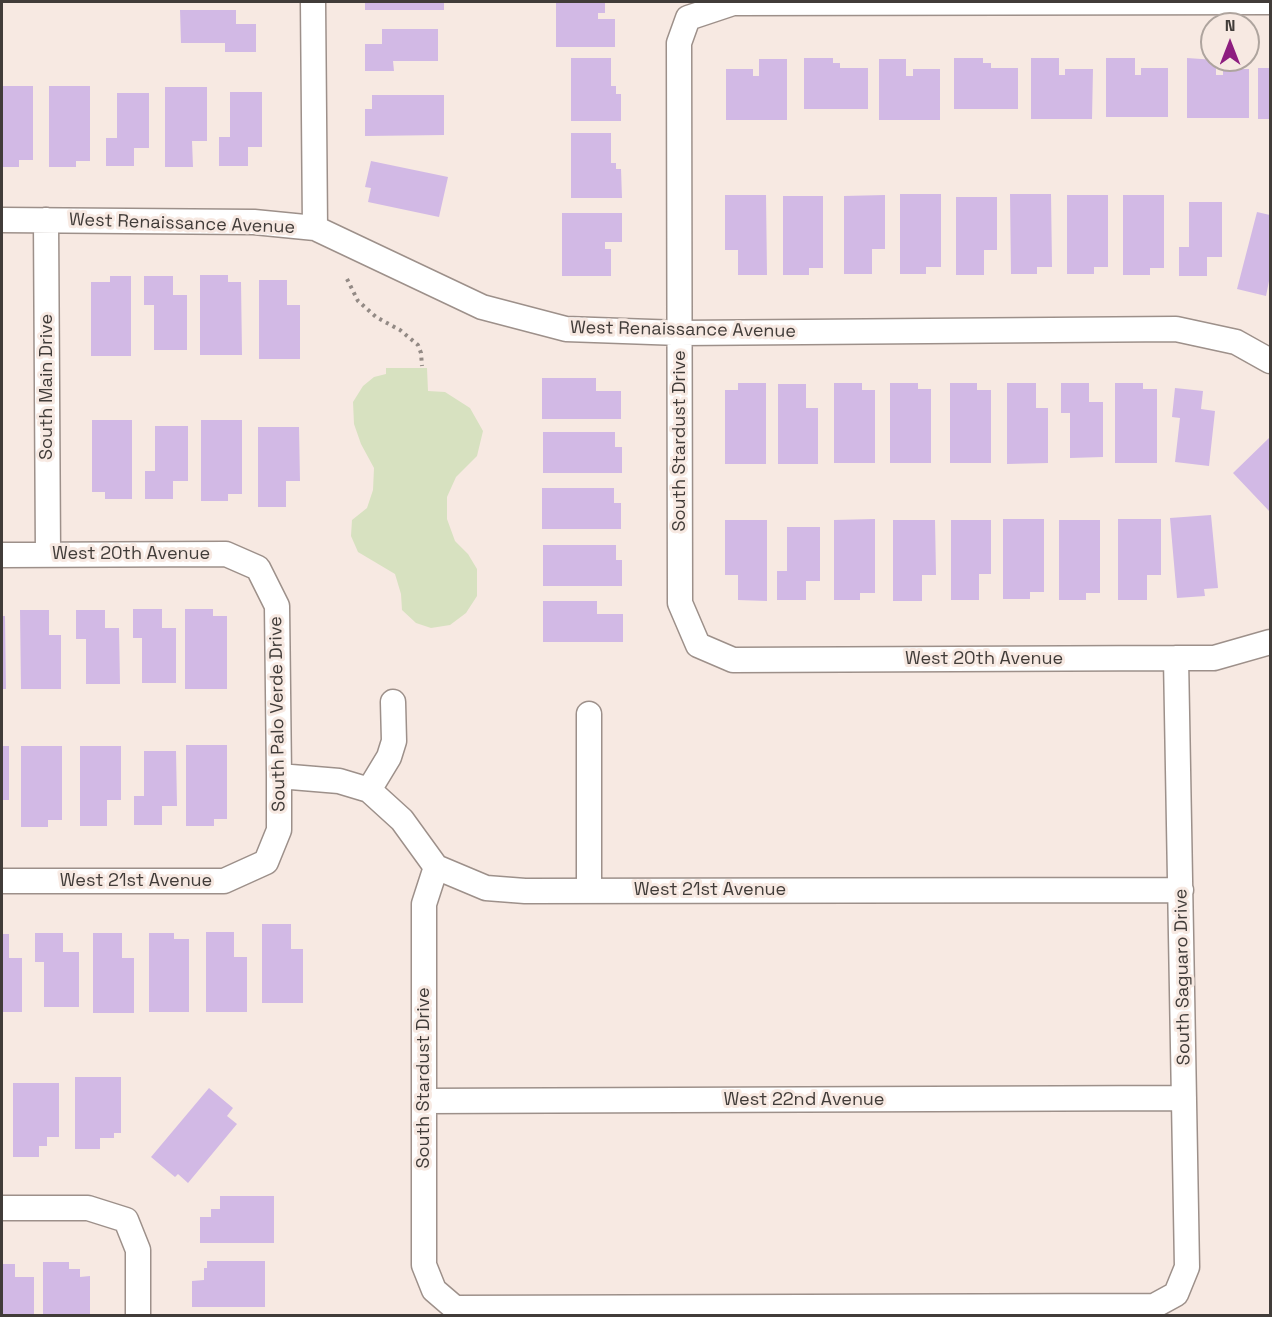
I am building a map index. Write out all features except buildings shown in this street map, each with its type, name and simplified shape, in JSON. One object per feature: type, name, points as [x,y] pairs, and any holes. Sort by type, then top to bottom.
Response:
[{"type":"street","points":[[313,2],[315,228]]},
{"type":"street","name":"South Stardust Drive","points":[[698,645],[680,603],[679,43],[688,18],[733,3],[1270,2]]},
{"type":"street","name":"West Renaissance Avenue","points":[[2,220],[254,222],[315,228],[482,307],[566,329],[680,333],[1176,329],[1236,342],[1270,362]]},
{"type":"street","name":"South Main Drive","points":[[46,220],[48,555]]},
{"type":"street","name":"West 20th Avenue","points":[[2,555],[226,554],[258,568]]},
{"type":"street","name":"South Palo Verde Drive","points":[[258,568],[277,606],[279,830],[266,862]]},
{"type":"street","name":"West 20th Avenue","points":[[698,645],[733,660],[1214,658],[1270,642]]},
{"type":"street","name":"South Saguaro Drive","points":[[434,1290],[455,1308],[1154,1306],[1176,1294],[1187,1267],[1176,658]]},
{"type":"street","points":[[369,790],[388,757],[394,741],[393,702]]},
{"type":"street","points":[[589,714],[589,891]]},
{"type":"street","points":[[279,776],[339,782],[369,790],[402,820],[436,867]]},
{"type":"street","name":"West 21st Avenue","points":[[2,881],[225,881],[266,862]]},
{"type":"street","name":"South Stardust Drive","points":[[434,1290],[424,1265],[424,904],[436,867]]},
{"type":"street","name":"West 21st Avenue","points":[[436,867],[486,888],[525,891],[1181,890]]},
{"type":"street","name":"West 22nd Avenue","points":[[424,1101],[1184,1098]]},
{"type":"street","points":[[2,1208],[88,1208],[126,1220],[138,1250],[138,1316]]},
{"type":"path","points":[[347,279],[358,301],[376,317],[400,330],[418,345],[422,366]]},
{"type":"green space","points":[[386,368],[427,368],[428,391],[445,392],[470,408],[483,431],[477,456],[456,477],[447,497],[447,519],[455,541],[468,554],[477,569],[477,596],[466,613],[450,625],[431,628],[416,623],[402,610],[401,594],[395,574],[358,552],[351,536],[352,520],[367,508],[373,490],[374,468],[361,444],[354,424],[353,402],[363,386],[374,377],[386,374]]}]
